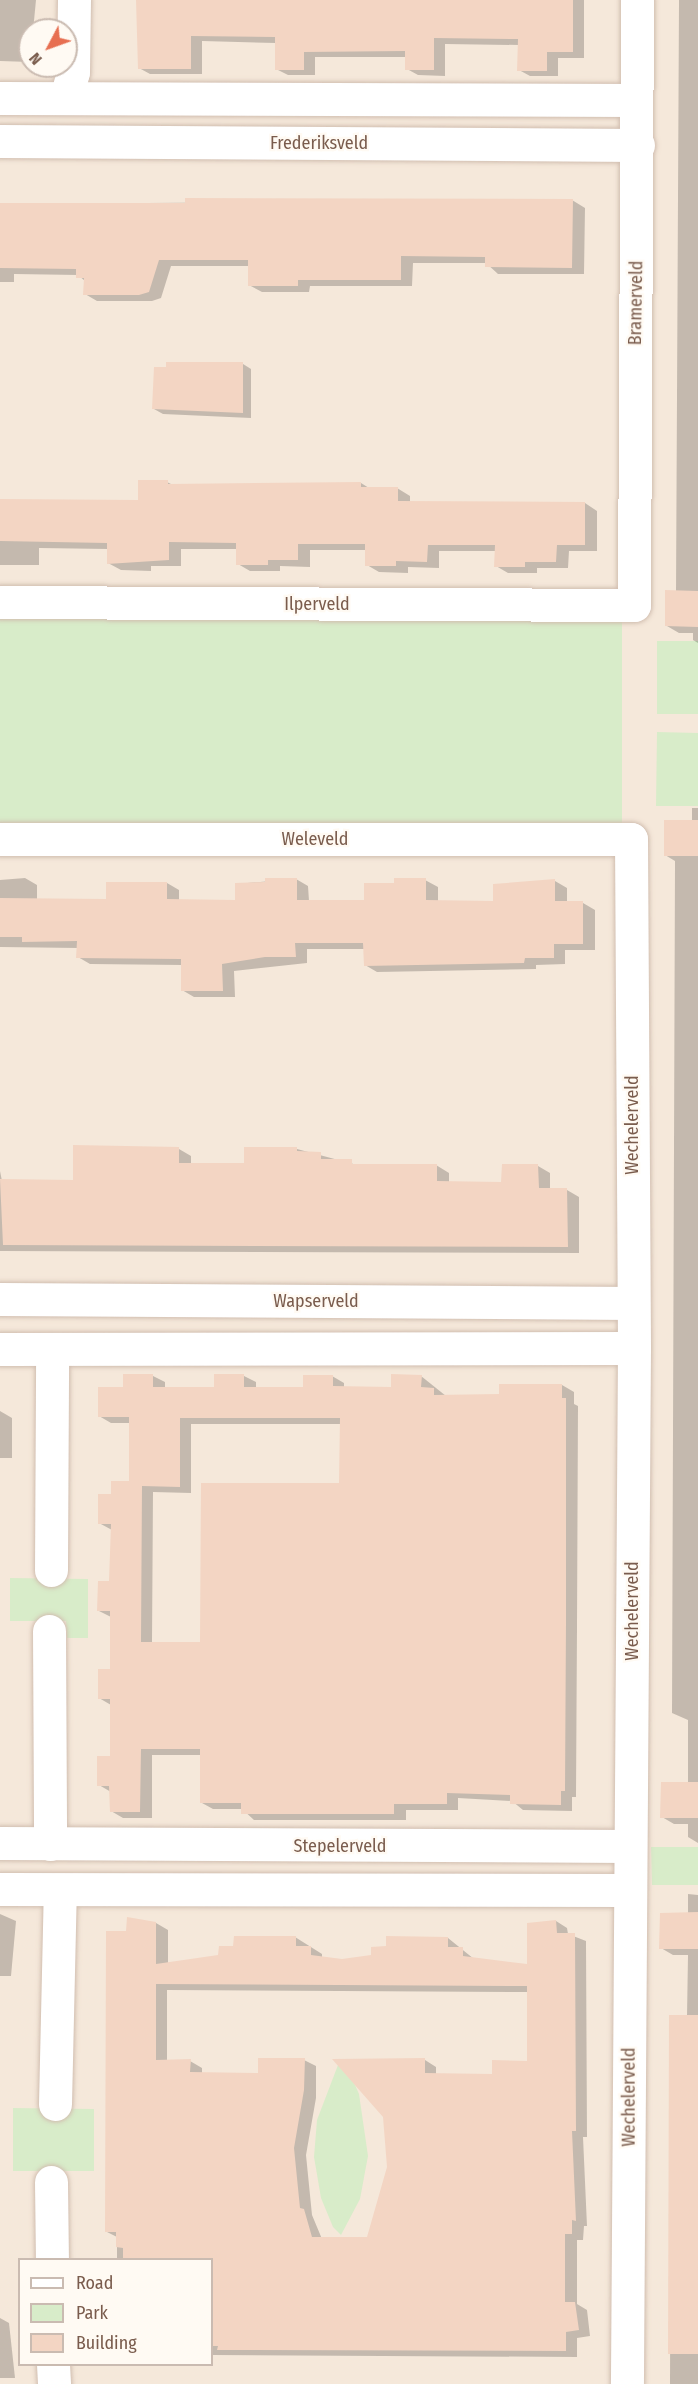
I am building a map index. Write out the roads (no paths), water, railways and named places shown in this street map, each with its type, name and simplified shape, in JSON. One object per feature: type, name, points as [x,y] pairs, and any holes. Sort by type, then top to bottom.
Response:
[{"type":"street","points":[[66,98],[73,72],[74,0]]},
{"type":"street","name":"Bramerveld","points":[[634,605],[637,0]]},
{"type":"street","points":[[0,98],[636,100]]},
{"type":"street","name":"Frederiksveld","points":[[0,141],[638,145]]},
{"type":"street","name":"Ilperveld","points":[[0,602],[634,605]]},
{"type":"street","name":"Weleveld","points":[[0,839],[631,839]]},
{"type":"street","name":"Wechelerveld","points":[[627,2384],[634,1348],[631,839]]},
{"type":"street","name":"Wapserveld","points":[[0,1299],[633,1303]]},
{"type":"street","points":[[0,1349],[634,1348]]},
{"type":"street","points":[[51,1570],[52,1349]]},
{"type":"street","points":[[49,1630],[50,1844]]},
{"type":"street","name":"Stepelerveld","points":[[0,1843],[630,1846]]},
{"type":"street","points":[[0,1889],[630,1890]]},
{"type":"street","points":[[55,2104],[60,1890]]},
{"type":"street","points":[[51,2182],[52,2258]]},
{"type":"street","points":[[53,2366],[54,2384]]}]
